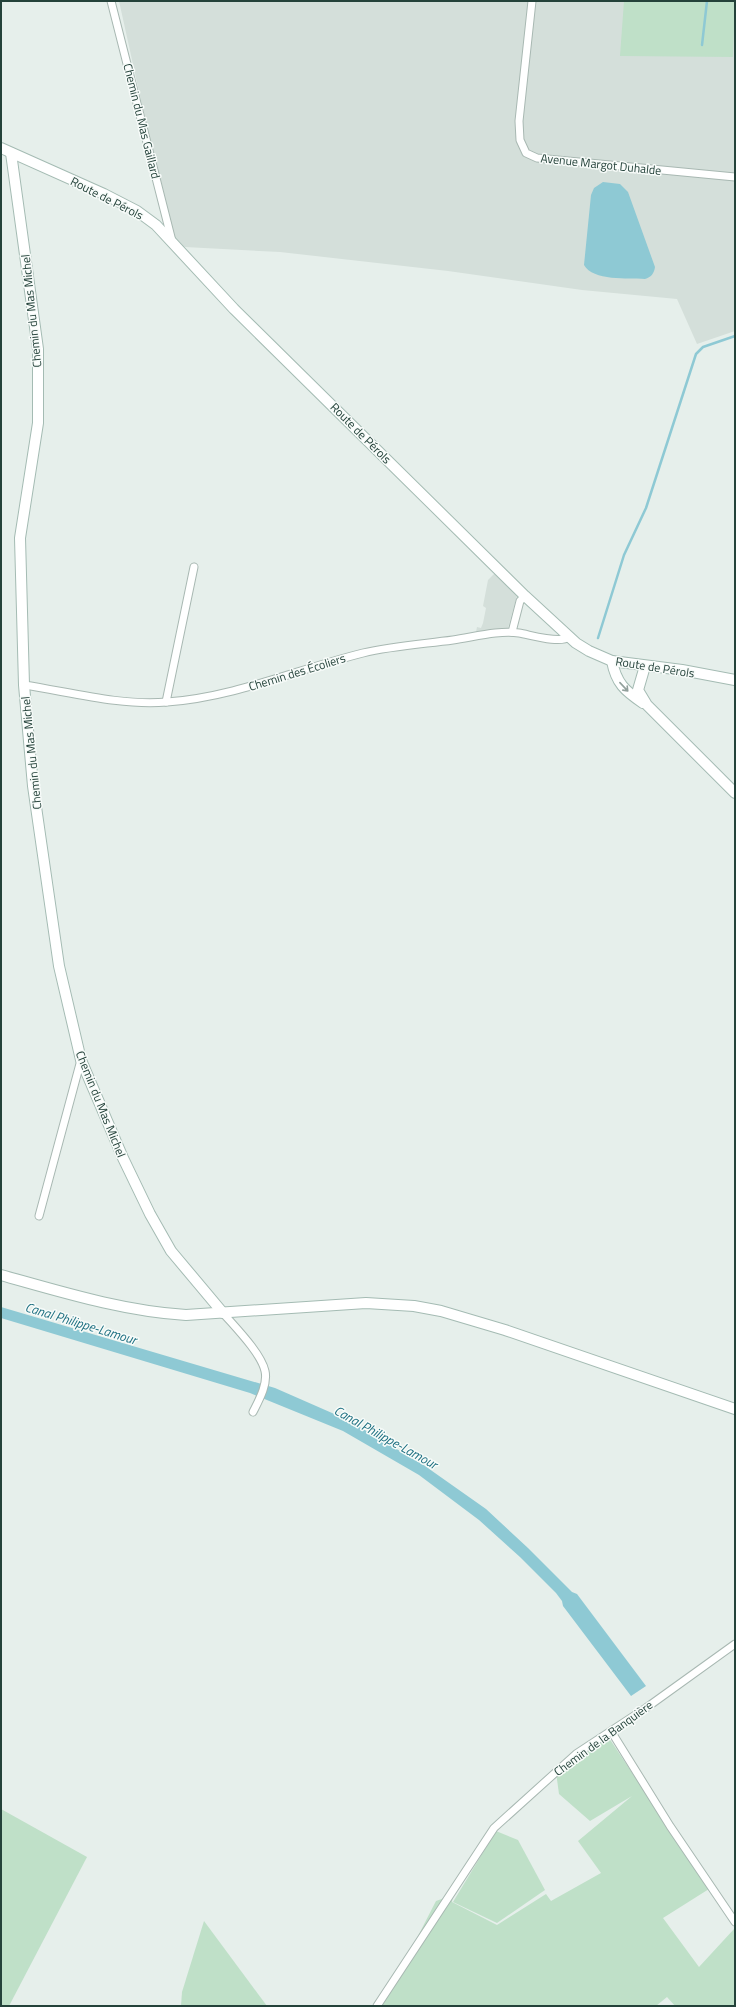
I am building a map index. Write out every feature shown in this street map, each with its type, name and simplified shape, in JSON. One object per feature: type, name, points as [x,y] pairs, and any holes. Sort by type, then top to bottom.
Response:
[{"type":"street","name":"Chemin du Mas Gaillard","points":[[112,1],[172,241]]},
{"type":"street","name":"Avenue Margot Duhalde","points":[[532,1],[519,121],[520,140],[526,153],[536,158],[735,177]]},
{"type":"street","name":"Route de Pérols","points":[[1,148],[104,194],[137,211],[156,225],[234,309],[569,637],[589,651],[612,661],[735,680]]},
{"type":"street","name":"Chemin du Mas Michel","points":[[11,153],[38,349],[38,423],[20,538],[24,684],[33,786],[59,966],[81,1060],[123,1158],[150,1214],[171,1251],[223,1313]]},
{"type":"street","points":[[166,702],[194,567]]},
{"type":"street","points":[[512,632],[520,601],[526,596]]},
{"type":"street","name":"Chemin des Écoliers","points":[[24,684],[122,701],[166,702],[204,698],[267,682],[365,652],[512,632],[560,640],[569,637]]},
{"type":"street","points":[[612,661],[617,679],[633,696],[647,705],[735,793]]},
{"type":"street","points":[[645,666],[638,690],[647,705]]},
{"type":"street","points":[[39,1216],[81,1060]]},
{"type":"street","points":[[1,1275],[127,1308],[171,1314],[223,1313],[366,1303],[414,1306],[441,1311],[505,1330],[735,1409]]},
{"type":"street","points":[[223,1313],[258,1356],[265,1370],[265,1381],[253,1412]]},
{"type":"street","name":"Chemin de la Banquière","points":[[377,2006],[494,1828],[576,1754],[735,1644]]},
{"type":"street","points":[[611,1731],[662,1814],[735,1922]]},
{"type":"shaded area","points":[[119,1],[735,1],[735,331],[697,344],[677,299],[582,290],[448,271],[280,252],[185,247],[172,241]]},
{"type":"shaded area","points":[[495,573],[518,592],[508,628],[476,632],[477,627],[481,628],[483,623],[486,608],[483,606],[488,580]]},
{"type":"green space","points":[[624,1],[735,1],[733,57],[620,56]]},
{"type":"green space","points":[[609,1738],[709,1889],[663,1918],[699,1967],[734,1929],[735,1930],[735,2006],[675,2006],[667,1997],[656,2006],[382,2006],[436,1901],[453,1895],[452,1902],[497,1925],[546,1894],[551,1901],[601,1873],[578,1841],[632,1796],[590,1821],[559,1794],[556,1772]]},
{"type":"green space","points":[[1,1809],[87,1857],[9,2006],[1,2006]]},
{"type":"green space","points":[[496,1831],[518,1840],[545,1890],[497,1923],[453,1902]]},
{"type":"green space","points":[[204,1921],[267,2006],[181,2006],[182,1992]]},
{"type":"water","points":[[603,182],[620,184],[628,192],[655,267],[651,276],[645,279],[612,278],[603,276],[595,274],[584,265],[591,195],[594,188]]},
{"type":"water","points":[[1,1307],[275,1388],[348,1420],[425,1466],[486,1509],[572,1592],[577,1594],[646,1686],[631,1696],[563,1606],[562,1601],[556,1593],[520,1557],[479,1520],[419,1475],[343,1431],[250,1393],[1,1318]]},
{"type":"waterway","points":[[702,45],[707,1]]},
{"type":"waterway","points":[[598,638],[624,555],[646,508],[696,354],[703,347],[735,336]]},
{"type":"water label","name":"Canal Philippe-Lamour","points":[[81,1323]]},
{"type":"water label","name":"Canal Philippe-Lamour","points":[[386,1437]]}]
